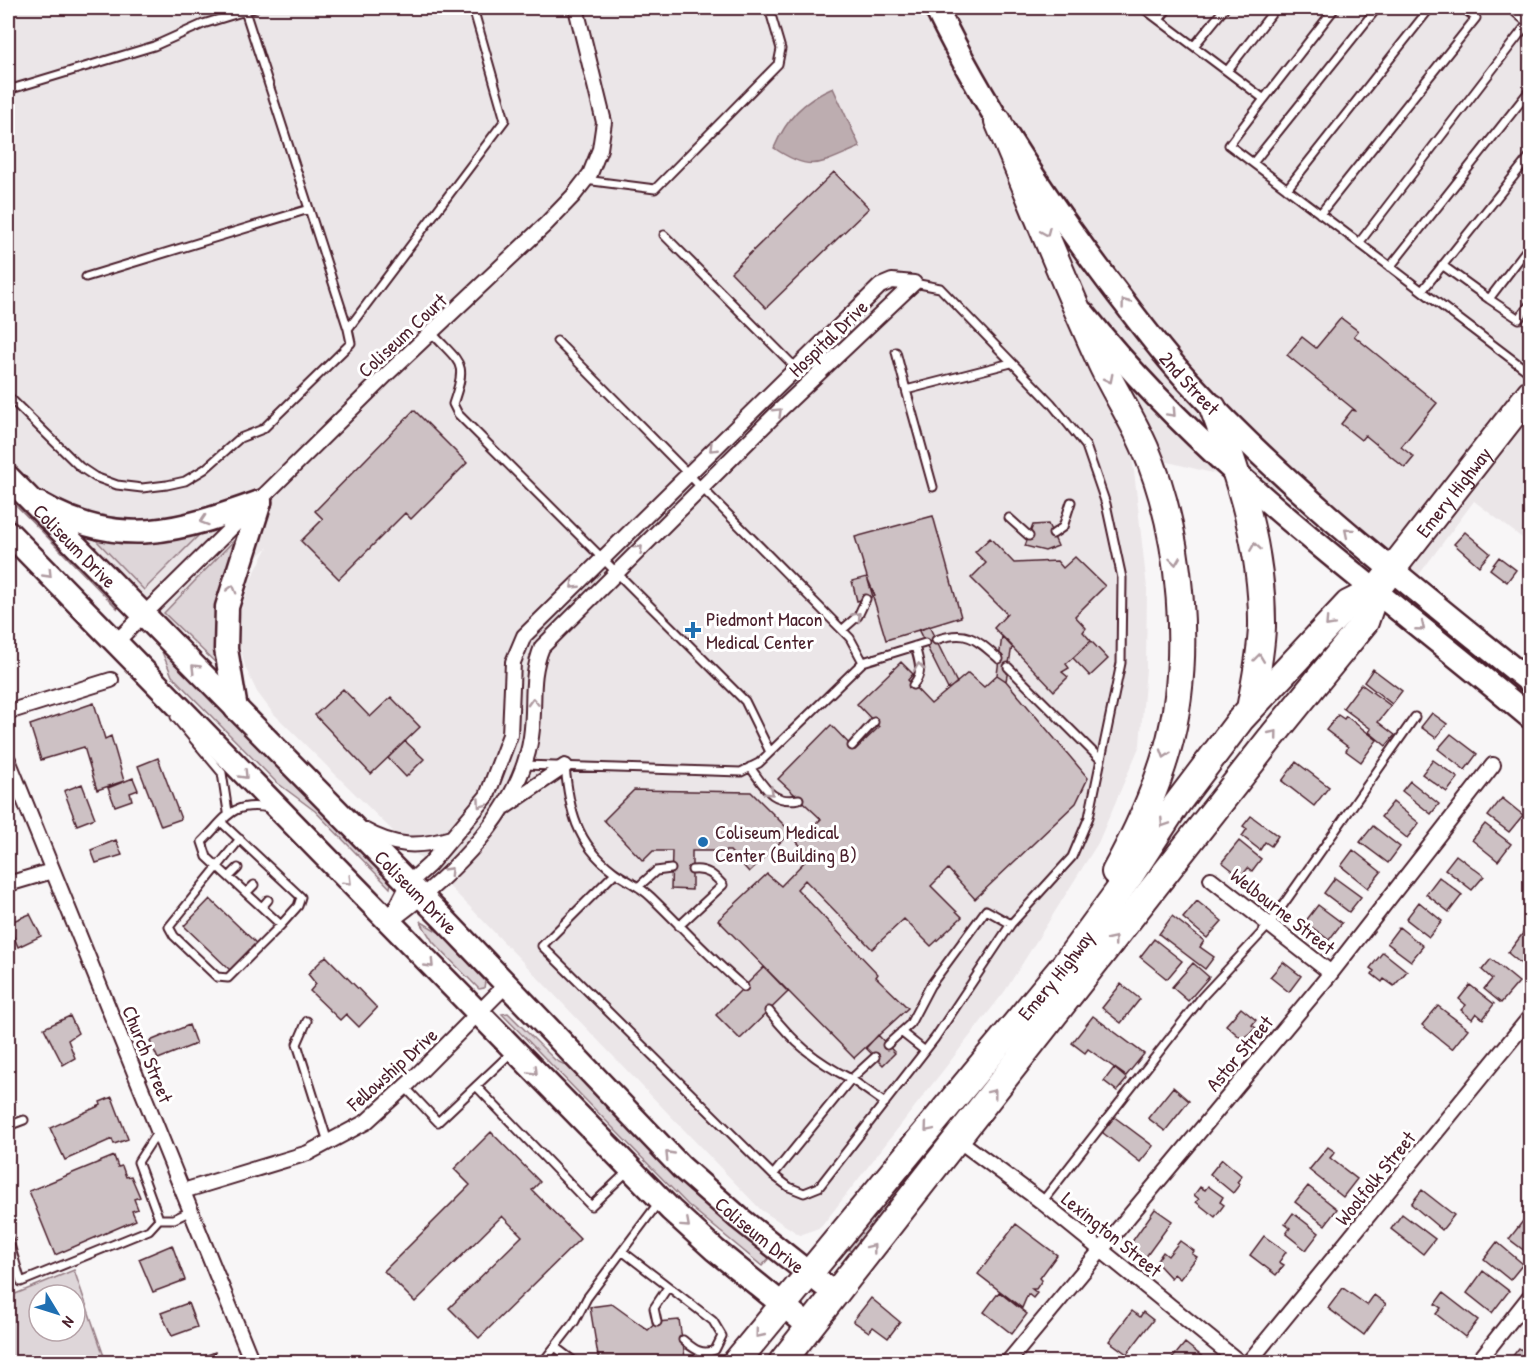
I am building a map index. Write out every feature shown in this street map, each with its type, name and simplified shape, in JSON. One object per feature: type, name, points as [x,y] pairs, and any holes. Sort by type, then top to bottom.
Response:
[{"type":"highway","points":[[998,120],[1101,363],[1144,447],[1160,490],[1176,557],[1181,613],[1180,659],[1167,750],[1146,809],[1124,856],[1065,964]]},
{"type":"highway","name":"Emery Highway","points":[[782,1362],[1365,622],[1376,590],[1530,393]]},
{"type":"highway","points":[[1214,408],[1239,477],[1256,547],[1261,605],[1259,660],[1239,780]]},
{"type":"highway","name":"Emery Highway","points":[[736,1362],[1065,964],[1131,874],[1176,805],[1250,709],[1348,603],[1376,590]]},
{"type":"main road","name":"2nd Street","points":[[936,8],[998,120],[1068,228],[1186,380],[1311,500],[1530,682]]},
{"type":"main road","name":"2nd Street","points":[[1078,306],[1191,434],[1239,477],[1530,717]]},
{"type":"main road","name":"Coliseum Drive","points":[[8,477],[416,890],[681,1167],[807,1274],[836,1295]]},
{"type":"main road","points":[[25,495],[76,521],[128,532],[186,527],[260,502]]},
{"type":"main road","points":[[236,709],[226,649],[227,607],[260,502]]},
{"type":"main road","name":"Coliseum Drive","points":[[8,532],[660,1200],[782,1306],[810,1327]]},
{"type":"street","name":"Coliseum Court","points":[[116,642],[387,374],[546,224],[585,180],[600,149],[604,123],[576,8]]},
{"type":"street","name":"Hospital Drive","points":[[416,890],[429,865],[487,796],[510,735],[513,662],[524,636],[880,286],[892,281],[914,283]]},
{"type":"street","name":"Hospital Drive","points":[[389,922],[416,890],[492,826],[506,806],[531,739],[534,667],[542,647],[703,486],[914,283]]},
{"type":"street","points":[[8,712],[111,680]]},
{"type":"street","name":"Church Street","points":[[8,760],[252,1362]]},
{"type":"street","name":"Astor Street","points":[[1008,1362],[1331,973],[1493,765]]},
{"type":"street","points":[[506,806],[566,766]]},
{"type":"street","points":[[348,821],[397,845],[417,846],[451,838]]},
{"type":"street","points":[[8,884],[52,871]]},
{"type":"street","name":"Welbourne Street","points":[[1211,879],[1331,973]]},
{"type":"street","name":"Fellowship Drive","points":[[183,1191],[308,1153],[366,1122],[405,1087],[507,984]]},
{"type":"street","name":"Woolfolk Street","points":[[1249,1362],[1530,1017]]},
{"type":"street","name":"Lexington Street","points":[[957,1139],[1041,1202],[1239,1362]]},
{"type":"street","points":[[1478,1362],[1530,1296]]},
{"type":"lane","points":[[348,329],[505,120],[473,8]]},
{"type":"lane","points":[[585,180],[655,189],[778,64],[782,49],[769,8]]},
{"type":"lane","points":[[1143,8],[1264,99]]},
{"type":"lane","points":[[1159,20],[1168,8]]},
{"type":"lane","points":[[1194,46],[1225,8]]},
{"type":"lane","points":[[1227,71],[1276,8]]},
{"type":"lane","points":[[1335,8],[1229,145],[1530,372]]},
{"type":"lane","points":[[1253,163],[1377,8]]},
{"type":"lane","points":[[1287,189],[1430,8]]},
{"type":"lane","points":[[1320,214],[1476,18],[1462,8]]},
{"type":"lane","points":[[1359,243],[1529,24],[1510,8]]},
{"type":"lane","points":[[8,90],[154,46],[203,24],[250,9],[351,343],[263,429],[240,438],[205,469],[185,481],[167,485],[134,487],[95,477],[80,467],[8,396]]},
{"type":"lane","points":[[1390,267],[1530,90]]},
{"type":"lane","points":[[1422,291],[1530,156]]},
{"type":"lane","points":[[86,277],[309,209]]},
{"type":"lane","points":[[664,235],[796,368]]},
{"type":"lane","points":[[1489,299],[1530,244]]},
{"type":"lane","points":[[1442,266],[1519,319],[1530,304]]},
{"type":"lane","points":[[615,873],[542,946],[774,1175],[789,1187],[804,1193],[819,1187],[925,1051],[1011,924],[1072,857],[1089,817],[1121,663],[1122,578],[1106,504],[1086,446],[1051,403],[940,288],[914,283]]},
{"type":"lane","points":[[432,333],[461,365],[462,376],[453,404],[458,414],[744,701],[770,752]]},
{"type":"lane","points":[[557,341],[703,486],[850,638],[863,662]]},
{"type":"lane","points":[[896,352],[933,487]]},
{"type":"lane","points":[[906,390],[1011,363]]},
{"type":"lane","points":[[1053,534],[1063,526],[1071,501]]},
{"type":"lane","points":[[1009,518],[1029,536]]},
{"type":"lane","points":[[842,630],[858,616],[866,599]]},
{"type":"lane","points":[[936,640],[962,634],[976,640],[999,659]]},
{"type":"lane","points":[[523,765],[741,772],[770,752],[863,662],[925,643]]},
{"type":"lane","points":[[913,685],[920,677],[921,669],[915,646]]},
{"type":"lane","points":[[1008,667],[1100,759]]},
{"type":"lane","points":[[154,681],[167,708],[194,742],[217,764],[225,781],[228,812]]},
{"type":"lane","points":[[1041,1202],[1202,997],[1269,925],[1415,717]]},
{"type":"lane","points":[[852,746],[874,722]]},
{"type":"lane","points":[[566,766],[569,805],[578,828],[591,849],[615,873],[638,887],[744,987]]},
{"type":"lane","points":[[750,767],[775,798],[786,801],[799,798]]},
{"type":"lane","points":[[281,925],[207,857],[202,842],[228,812],[243,806],[270,808],[285,818]]},
{"type":"lane","points":[[221,822],[240,839],[268,871],[301,897],[298,906],[281,925],[228,978],[217,977],[174,936],[169,927],[240,839]]},
{"type":"lane","points":[[229,877],[238,868]]},
{"type":"lane","points":[[638,887],[656,871],[671,869]]},
{"type":"lane","points":[[680,926],[723,885],[712,873],[692,870]]},
{"type":"lane","points":[[246,893],[254,885]]},
{"type":"lane","points":[[262,908],[268,900]]},
{"type":"lane","points":[[887,1045],[915,1015],[930,986],[986,910],[1011,924]]},
{"type":"lane","points":[[769,1011],[790,1038],[809,1055],[885,1102]]},
{"type":"lane","points":[[307,1021],[297,1044],[327,1142]]},
{"type":"lane","points":[[901,1032],[925,1051]]},
{"type":"lane","points":[[405,1087],[438,1122],[513,1051]]},
{"type":"lane","points":[[774,1175],[851,1079],[875,1058]]},
{"type":"lane","points":[[476,1086],[591,1206],[630,1169]]},
{"type":"lane","points":[[8,1126],[24,1120]]},
{"type":"lane","points":[[158,1131],[138,1161],[159,1219]]},
{"type":"lane","points":[[543,1362],[660,1200]]},
{"type":"lane","points":[[8,1240],[21,1282],[149,1230],[159,1219],[174,1219],[191,1211]]},
{"type":"lane","points":[[622,1251],[712,1321],[722,1336],[715,1350],[707,1353],[697,1351],[682,1340]]},
{"type":"lane","points":[[657,1322],[654,1308],[668,1287]]},
{"type":"lane","points":[[555,1347],[575,1362]]},
{"type":"shaded area","points":[[8,8],[1530,8],[1530,544],[1474,501],[1418,576],[1320,500],[1132,453],[1147,588],[1146,668],[1140,745],[1098,843],[1005,991],[821,1227],[800,1235],[761,1210],[469,906],[272,712],[257,692],[245,667],[240,645],[239,616],[251,579],[268,547],[179,631],[8,462]]},
{"type":"shaded area","points":[[833,88],[860,147],[817,163],[798,161],[774,148],[790,119],[813,99]]},
{"type":"shaded area","points":[[8,491],[113,598],[118,609],[8,497]]},
{"type":"shaded area","points":[[248,526],[220,667],[164,613]]},
{"type":"shaded area","points":[[200,534],[144,590],[95,539],[147,541]]},
{"type":"shaded area","points":[[160,647],[391,883],[390,888],[315,811],[276,782],[172,676]]},
{"type":"shaded area","points":[[1153,874],[857,1254],[849,1250],[848,1242],[1136,880]]},
{"type":"shaded area","points":[[420,921],[442,934],[485,981],[484,988],[479,989],[433,942]]},
{"type":"shaded area","points":[[508,1013],[555,1060],[569,1067],[690,1189],[770,1257],[762,1266],[688,1205],[502,1014]]},
{"type":"shaded area","points":[[74,1270],[79,1283],[42,1283]]},
{"type":"shaded area","points":[[27,1289],[27,1343],[87,1343],[87,1307],[106,1362],[8,1362],[8,1297]]},
{"type":"building","points":[[834,172],[869,208],[766,308],[731,272]]},
{"type":"building","points":[[1341,318],[1358,331],[1354,336],[1437,403],[1401,447],[1414,457],[1405,468],[1365,435],[1361,440],[1341,424],[1352,410],[1356,411],[1287,355],[1302,337],[1316,348]]},
{"type":"building","points":[[414,410],[467,463],[411,519],[405,513],[339,579],[301,541],[323,519],[315,511]]},
{"type":"building","points":[[933,516],[961,617],[886,640],[855,537]]},
{"type":"building","points":[[1048,524],[1058,546],[1045,551],[1025,546],[1033,525]]},
{"type":"building","points":[[1465,532],[1490,553],[1479,566],[1454,544]]},
{"type":"building","points":[[990,538],[1014,563],[1057,561],[1063,568],[1075,557],[1105,586],[1075,616],[1086,628],[1083,632],[1091,641],[1066,664],[1069,668],[1062,672],[1068,677],[1054,691],[994,628],[1007,614],[971,578],[986,563],[975,552]]},
{"type":"building","points":[[1499,557],[1516,570],[1507,582],[1490,569]]},
{"type":"building","points":[[867,577],[875,596],[857,601],[852,581]]},
{"type":"building","points":[[929,626],[957,683],[948,689],[919,631]]},
{"type":"building","points":[[1002,636],[1012,646],[1006,681],[997,675]]},
{"type":"building","points":[[1091,641],[1108,659],[1090,676],[1073,658]]},
{"type":"building","points":[[901,662],[913,674],[908,680],[931,704],[968,673],[984,687],[997,675],[1006,681],[1088,778],[1076,803],[975,899],[948,869],[931,886],[962,917],[931,946],[904,919],[872,949],[805,880],[797,889],[878,974],[876,977],[908,1008],[854,1058],[718,920],[767,874],[781,886],[810,856],[797,842],[821,819],[778,779],[831,725],[855,750],[879,727],[857,704]]},
{"type":"building","points":[[1373,669],[1402,691],[1392,704],[1364,682]]},
{"type":"building","points":[[1361,684],[1391,706],[1378,722],[1395,735],[1386,746],[1369,732],[1371,729],[1343,708]]},
{"type":"building","points":[[343,689],[370,717],[391,697],[420,727],[371,774],[315,715]]},
{"type":"building","points":[[94,703],[105,739],[111,736],[124,781],[97,790],[84,747],[41,760],[30,725]]},
{"type":"building","points":[[1432,713],[1447,724],[1436,738],[1421,727]]},
{"type":"building","points":[[1338,715],[1344,719],[1346,716],[1377,740],[1361,762],[1346,751],[1348,747],[1326,730]]},
{"type":"building","points":[[1451,734],[1477,754],[1465,770],[1438,749]]},
{"type":"building","points":[[405,741],[424,759],[406,777],[388,758]]},
{"type":"building","points":[[158,758],[181,819],[161,826],[138,766]]},
{"type":"building","points":[[1433,760],[1458,778],[1447,792],[1422,774]]},
{"type":"building","points":[[1296,762],[1329,787],[1314,806],[1282,781]]},
{"type":"building","points":[[133,778],[138,790],[130,793],[132,800],[115,806],[108,788]]},
{"type":"building","points":[[1410,781],[1439,804],[1431,814],[1402,791]]},
{"type":"building","points":[[82,784],[95,818],[77,825],[64,791]]},
{"type":"building","name":"Coliseum Medical Center (Building B)","points":[[634,790],[751,792],[791,832],[749,872],[730,851],[692,851],[692,890],[671,889],[672,851],[653,851],[643,861],[604,820]]},
{"type":"building","points":[[1502,798],[1523,815],[1509,832],[1488,816]]},
{"type":"building","points":[[1393,802],[1419,823],[1407,838],[1381,817]]},
{"type":"building","points":[[1251,816],[1278,836],[1271,846],[1265,842],[1260,850],[1242,836],[1247,829],[1243,826]]},
{"type":"building","points":[[1485,824],[1511,844],[1498,861],[1472,840]]},
{"type":"building","points":[[1373,826],[1400,847],[1388,863],[1360,842]]},
{"type":"building","points":[[116,840],[122,855],[96,863],[91,850]]},
{"type":"building","points":[[1239,841],[1261,859],[1252,871],[1248,868],[1241,877],[1222,862]]},
{"type":"building","points":[[1353,850],[1381,872],[1368,888],[1341,866]]},
{"type":"building","points":[[1456,855],[1484,876],[1472,890],[1445,869]]},
{"type":"building","points":[[1439,877],[1462,895],[1449,912],[1426,894]]},
{"type":"building","points":[[1335,878],[1361,897],[1349,912],[1324,893]]},
{"type":"building","points":[[210,899],[256,943],[230,970],[184,926]]},
{"type":"building","points":[[1197,901],[1222,921],[1207,938],[1183,918]]},
{"type":"building","points":[[1419,902],[1442,921],[1429,937],[1406,919]]},
{"type":"building","points":[[1318,905],[1342,923],[1329,940],[1305,922]]},
{"type":"building","points":[[30,914],[41,936],[18,947],[8,923]]},
{"type":"building","points":[[1172,916],[1204,941],[1200,947],[1214,957],[1205,969],[1159,934]]},
{"type":"building","points":[[1530,924],[1530,960],[1525,967],[1508,953]]},
{"type":"building","points":[[1399,927],[1423,946],[1411,961],[1387,943]]},
{"type":"building","points":[[1154,939],[1182,961],[1167,979],[1140,957]]},
{"type":"building","points":[[1383,952],[1407,971],[1394,986],[1384,979],[1382,982],[1372,974],[1374,971],[1370,968]]},
{"type":"building","points":[[326,956],[377,1008],[359,1027],[346,1014],[340,1020],[310,991],[316,984],[308,974]]},
{"type":"building","points":[[1491,959],[1519,982],[1501,1003],[1484,989],[1492,979],[1482,970]]},
{"type":"building","points":[[1283,962],[1301,976],[1289,992],[1270,977]]},
{"type":"building","points":[[1193,963],[1209,977],[1188,1001],[1172,987]]},
{"type":"building","points":[[764,967],[788,992],[740,1039],[716,1015]]},
{"type":"building","points":[[1121,984],[1140,999],[1121,1023],[1102,1008]]},
{"type":"building","points":[[1470,985],[1494,1004],[1483,1019],[1476,1013],[1472,1019],[1461,1010],[1466,1005],[1459,999]]},
{"type":"building","points":[[1438,1006],[1468,1029],[1452,1049],[1422,1025]]},
{"type":"building","points":[[1241,1008],[1256,1020],[1252,1025],[1256,1028],[1242,1039],[1226,1025]]},
{"type":"building","points":[[70,1016],[78,1033],[68,1040],[75,1058],[63,1065],[44,1028]]},
{"type":"building","points":[[1093,1016],[1144,1054],[1126,1076],[1088,1049],[1085,1053],[1072,1043]]},
{"type":"building","points":[[189,1025],[196,1044],[158,1059],[150,1041]]},
{"type":"building","points":[[878,1035],[895,1053],[883,1065],[866,1048]]},
{"type":"building","points":[[1114,1068],[1127,1079],[1117,1091],[1104,1081]]},
{"type":"building","points":[[1173,1087],[1189,1101],[1165,1131],[1148,1118]]},
{"type":"building","points":[[112,1097],[128,1139],[114,1144],[112,1139],[65,1160],[50,1128],[101,1105],[100,1102]]},
{"type":"building","points":[[1113,1116],[1153,1146],[1140,1162],[1103,1133],[1103,1129]]},
{"type":"building","points":[[491,1132],[540,1182],[532,1190],[580,1239],[479,1338],[449,1308],[522,1236],[502,1216],[415,1302],[384,1271],[470,1185],[454,1169]]},
{"type":"building","points":[[1328,1147],[1335,1152],[1330,1158],[1357,1179],[1343,1197],[1309,1170]]},
{"type":"building","points":[[114,1156],[118,1167],[122,1166],[126,1177],[131,1176],[140,1197],[134,1199],[138,1209],[132,1211],[136,1220],[55,1255],[29,1191]]},
{"type":"building","points":[[1222,1159],[1242,1176],[1237,1182],[1240,1184],[1233,1193],[1210,1174]]},
{"type":"building","points":[[1208,1186],[1223,1197],[1220,1202],[1224,1205],[1215,1217],[1196,1202],[1199,1199],[1194,1195],[1200,1187],[1205,1190]]},
{"type":"building","points":[[1308,1186],[1337,1209],[1325,1225],[1295,1202]]},
{"type":"building","points":[[1422,1190],[1454,1215],[1442,1230],[1411,1204]]},
{"type":"building","points":[[1155,1209],[1172,1221],[1145,1258],[1131,1249],[1134,1245],[1131,1243]]},
{"type":"building","points":[[1530,1212],[1530,1246],[1526,1252],[1509,1239]]},
{"type":"building","points":[[1293,1213],[1319,1233],[1306,1250],[1286,1234],[1290,1228],[1285,1224]]},
{"type":"building","points":[[1402,1214],[1435,1239],[1423,1254],[1391,1229]]},
{"type":"building","points":[[1016,1224],[1057,1255],[1040,1278],[1042,1280],[1036,1289],[1032,1289],[1037,1293],[1033,1298],[1028,1294],[1022,1308],[978,1274]]},
{"type":"building","points":[[1264,1236],[1286,1252],[1279,1262],[1284,1265],[1276,1275],[1250,1255]]},
{"type":"building","points":[[1180,1241],[1194,1251],[1192,1254],[1197,1257],[1180,1279],[1174,1274],[1171,1278],[1156,1262],[1163,1252],[1168,1256]]},
{"type":"building","points":[[1497,1242],[1523,1264],[1510,1280],[1484,1259]]},
{"type":"building","points":[[172,1245],[185,1280],[153,1292],[139,1259]]},
{"type":"building","points":[[1483,1271],[1509,1291],[1492,1313],[1467,1293]]},
{"type":"building","points":[[1343,1288],[1367,1305],[1374,1295],[1386,1304],[1364,1335],[1328,1308]]},
{"type":"building","points":[[999,1292],[1027,1314],[1012,1334],[984,1312]]},
{"type":"building","points":[[1443,1293],[1478,1320],[1465,1337],[1436,1314],[1441,1308],[1435,1304]]},
{"type":"building","points":[[871,1298],[900,1322],[888,1338],[873,1327],[869,1332],[853,1321]]},
{"type":"building","points":[[188,1303],[197,1327],[172,1336],[161,1313]]},
{"type":"building","points":[[612,1304],[648,1330],[657,1322],[679,1320],[685,1357],[666,1361],[668,1362],[599,1362],[590,1307]]},
{"type":"building","points":[[1132,1311],[1140,1317],[1143,1312],[1153,1320],[1127,1354],[1109,1341]]},
{"type":"building","points":[[1185,1343],[1209,1362],[1171,1360]]},
{"type":"building","points":[[1519,1348],[1530,1356],[1530,1362],[1508,1362]]},
{"type":"building","points":[[215,1352],[219,1362],[190,1362]]},
{"type":"place","name":"Piedmont Macon Medical Center","points":[[693,630]]},
{"type":"place","name":"Coliseum Medical Center (Building B)","points":[[703,842]]}]
